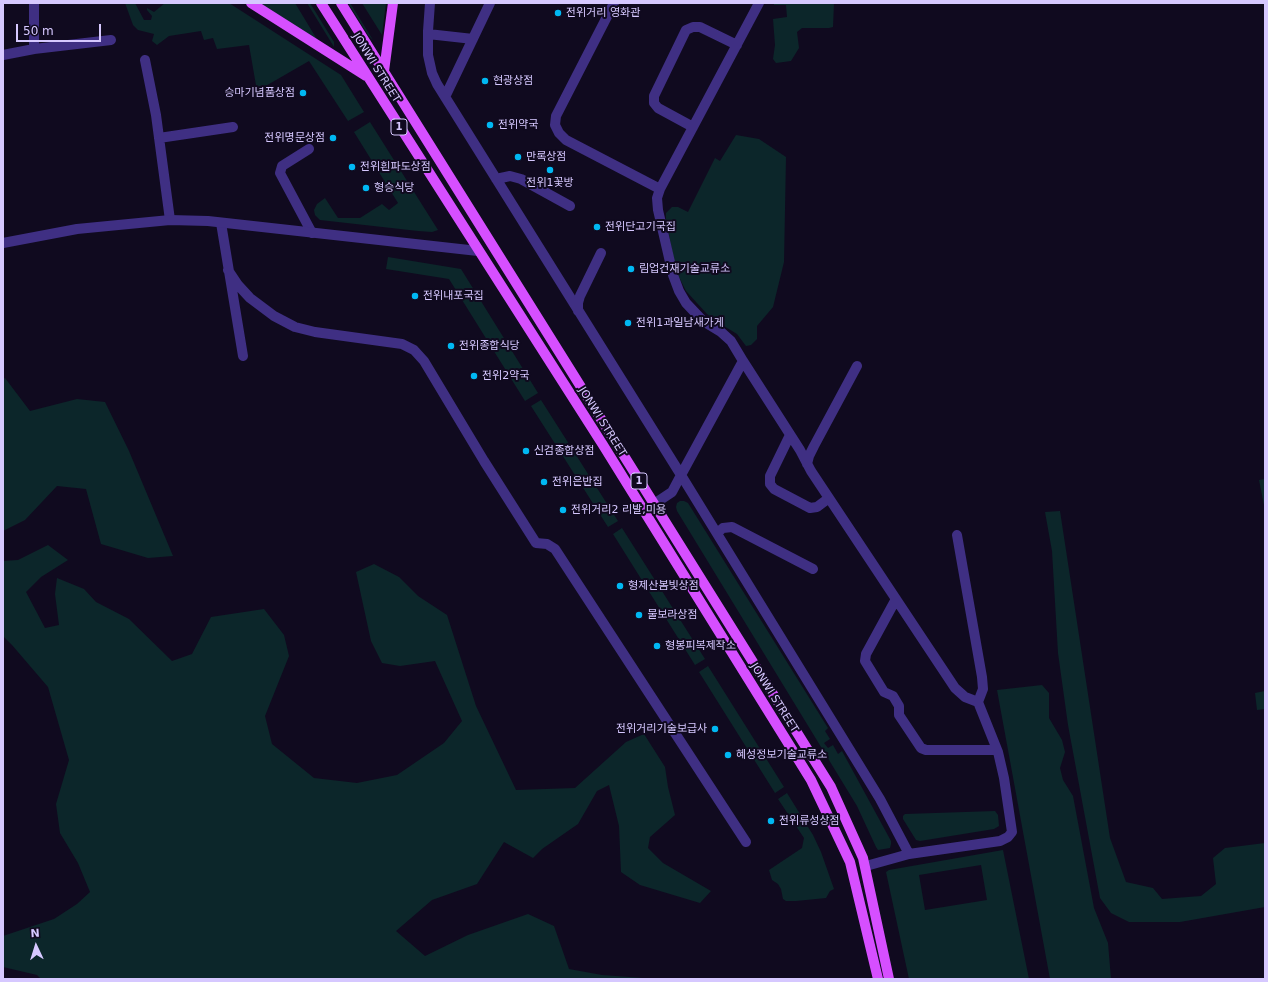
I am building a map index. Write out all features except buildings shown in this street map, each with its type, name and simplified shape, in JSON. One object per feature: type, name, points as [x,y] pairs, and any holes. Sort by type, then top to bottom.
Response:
[{"type":"main road","points":[[252,3],[367,77]]},
{"type":"main road","name":"JONWI STREET","points":[[321,3],[603,445],[811,780],[850,862],[878,979]]},
{"type":"main road","name":"JONWI STREET","points":[[341,3],[831,787],[866,866],[889,979]]},
{"type":"main road","points":[[384,71],[393,3]]},
{"type":"street","points":[[34,3],[34,49]]},
{"type":"street","points":[[430,3],[428,55],[432,73],[437,84],[717,533],[880,799],[909,854]]},
{"type":"street","points":[[445,97],[490,3]]},
{"type":"street","points":[[614,3],[556,116],[555,125],[559,133],[566,140],[660,189]]},
{"type":"street","points":[[759,3],[660,189],[657,198],[658,210],[673,275],[679,291],[686,303],[703,321],[721,332],[731,341],[800,450],[807,464],[955,688],[965,697],[978,702]]},
{"type":"street","points":[[693,128],[658,108],[654,103],[654,96],[686,30],[693,27],[700,27],[737,45]]},
{"type":"street","points":[[428,34],[473,39]]},
{"type":"street","points":[[3,56],[34,49],[111,40]]},
{"type":"street","points":[[145,60],[156,115],[170,220]]},
{"type":"street","points":[[159,138],[233,127]]},
{"type":"street","points":[[308,149],[282,166],[280,173],[312,233]]},
{"type":"street","points":[[496,179],[510,176],[521,179],[570,206]]},
{"type":"street","points":[[3,243],[77,229],[170,220],[208,221],[478,251]]},
{"type":"street","points":[[221,223],[243,356]]},
{"type":"street","points":[[578,311],[580,296],[601,253]]},
{"type":"street","points":[[228,270],[238,285],[250,298],[274,316],[295,327],[315,332],[402,344],[414,350],[424,361],[484,461],[536,542],[547,544],[555,550],[746,842]]},
{"type":"street","points":[[654,504],[672,492],[743,361]]},
{"type":"street","points":[[807,464],[814,446],[857,366]]},
{"type":"street","points":[[790,435],[770,476],[770,484],[774,489],[810,508],[816,507],[829,498]]},
{"type":"street","points":[[717,533],[723,528],[732,527],[813,569]]},
{"type":"street","points":[[866,866],[909,854],[1000,841],[1008,837],[1012,832],[1004,778],[997,750],[978,702],[983,689],[982,677],[957,535]]},
{"type":"street","points":[[896,599],[866,654],[865,661],[884,692],[893,696],[900,706],[899,715],[902,720],[921,748],[926,750],[997,750]]},
{"type":"green space","points":[[125,3],[135,3],[144,20],[151,20],[152,16],[147,8],[154,12],[165,3],[229,3],[341,75],[364,112],[348,121],[309,61],[257,91],[249,45],[217,49],[213,38],[204,40],[201,31],[169,36],[157,45],[152,41],[154,34],[138,30],[133,25]]},
{"type":"green space","points":[[260,3],[295,3],[318,41]]},
{"type":"green space","points":[[307,3],[310,3],[334,42],[334,47]]},
{"type":"green space","points":[[348,3],[350,3],[373,40],[368,35]]},
{"type":"green space","points":[[362,3],[386,3],[382,35]]},
{"type":"green space","points":[[774,3],[834,3],[833,27],[802,28],[797,32],[799,48],[791,61],[776,63],[773,59],[775,45],[773,19],[787,17],[786,5],[774,5]]},
{"type":"green space","points":[[370,122],[438,230],[432,232],[418,231],[320,220],[315,215],[314,210],[317,204],[325,198],[338,218],[360,218],[382,204],[389,210],[398,203],[354,132]]},
{"type":"green space","points":[[736,135],[759,139],[786,157],[784,262],[773,307],[757,326],[757,339],[751,345],[746,346],[737,334],[707,314],[686,291],[676,271],[666,219],[666,213],[672,207],[678,207],[688,212],[715,158],[720,161]]},
{"type":"green space","points":[[388,257],[461,269],[538,393],[525,401],[449,279],[386,269]]},
{"type":"green space","points":[[5,378],[30,411],[77,399],[105,402],[129,451],[173,556],[148,558],[101,544],[86,489],[57,486],[25,520],[3,531],[3,379]]},
{"type":"green space","points":[[541,400],[618,521],[608,527],[531,406]]},
{"type":"green space","points":[[1265,479],[1265,510],[1259,480]]},
{"type":"green space","points":[[680,501],[688,503],[828,728],[825,731],[830,739],[824,743],[828,748],[833,745],[838,754],[842,751],[891,841],[890,848],[878,850],[876,847],[857,806],[677,511],[677,503]]},
{"type":"green space","points":[[1060,511],[1110,838],[1126,882],[1153,888],[1162,899],[1201,896],[1216,884],[1213,858],[1225,848],[1265,843],[1265,907],[1180,922],[1129,922],[1111,913],[1100,898],[1068,725],[1058,653],[1052,551],[1045,512]]},
{"type":"green space","points":[[622,528],[705,659],[695,665],[613,534]]},
{"type":"green space","points":[[48,545],[68,560],[41,577],[26,592],[45,628],[59,625],[55,594],[57,578],[84,589],[96,602],[129,619],[172,661],[192,654],[211,617],[264,609],[284,635],[289,656],[265,716],[272,744],[314,778],[357,783],[397,775],[444,743],[462,721],[435,661],[400,666],[382,663],[371,641],[356,572],[374,564],[399,577],[418,596],[447,615],[476,706],[516,790],[575,788],[626,742],[644,734],[665,767],[675,815],[650,837],[648,848],[663,863],[711,891],[700,903],[640,885],[621,872],[619,826],[609,785],[597,791],[578,824],[542,849],[533,858],[504,842],[477,884],[432,900],[396,931],[425,956],[468,935],[528,914],[554,926],[569,969],[602,975],[657,979],[41,979],[37,975],[3,967],[3,936],[54,919],[77,904],[90,892],[78,863],[60,833],[56,804],[69,760],[48,687],[3,636],[3,561],[18,560]]},
{"type":"green space","points":[[708,666],[784,787],[775,793],[699,672]]},
{"type":"green space","points":[[1042,685],[1049,693],[1049,718],[1062,740],[1065,752],[1060,768],[1063,780],[1073,796],[1094,908],[1108,943],[1111,979],[1050,979],[997,690]]},
{"type":"green space","points":[[1265,691],[1265,709],[1257,710],[1255,693]]},
{"type":"green space","points":[[787,793],[813,835],[821,852],[834,889],[830,891],[826,898],[786,901],[783,899],[781,889],[778,884],[772,880],[769,870],[802,848],[804,838],[778,799]]},
{"type":"green space","points":[[995,811],[998,815],[999,826],[994,829],[920,841],[916,840],[903,819],[905,814]]},
{"type":"green space","points":[[1003,850],[1029,979],[909,979],[886,872],[889,870]],"holes":[[[981,865],[987,900],[925,910],[919,875]]]},
{"type":"place","name":"전위거리 영화관","points":[[558,13]]},
{"type":"place","name":"현광상점","points":[[485,81]]},
{"type":"place","name":"승마기념품상점","points":[[303,93]]},
{"type":"place","name":"전위약국","points":[[490,125]]},
{"type":"place","name":"전위명문상점","points":[[333,138]]},
{"type":"place","name":"만록상점","points":[[518,157]]},
{"type":"place","name":"전위흰파도상점","points":[[352,167]]},
{"type":"place","name":"전위1꽃방","points":[[550,170]]},
{"type":"place","name":"형승식당","points":[[366,188]]},
{"type":"place","name":"전위단고기국집","points":[[597,227]]},
{"type":"place","name":"림업건재기술교류소","points":[[631,269]]},
{"type":"place","name":"전위내포국집","points":[[415,296]]},
{"type":"place","name":"전위1과일남새가게","points":[[628,323]]},
{"type":"place","name":"전위종합식당","points":[[451,346]]},
{"type":"place","name":"전위2약국","points":[[474,376]]},
{"type":"place","name":"신검종합상점","points":[[526,451]]},
{"type":"place","name":"전위은반집","points":[[544,482]]},
{"type":"place","name":"전위거리2 리발,미용","points":[[563,510]]},
{"type":"place","name":"형제산봄빛상점","points":[[620,586]]},
{"type":"place","name":"물보라상점","points":[[639,615]]},
{"type":"place","name":"형봉피복제작소","points":[[657,646]]},
{"type":"place","name":"전위거리기술보급사","points":[[715,729]]},
{"type":"place","name":"혜성정보기술교류소","points":[[728,755]]},
{"type":"place","name":"전위류성상점","points":[[771,821]]}]
